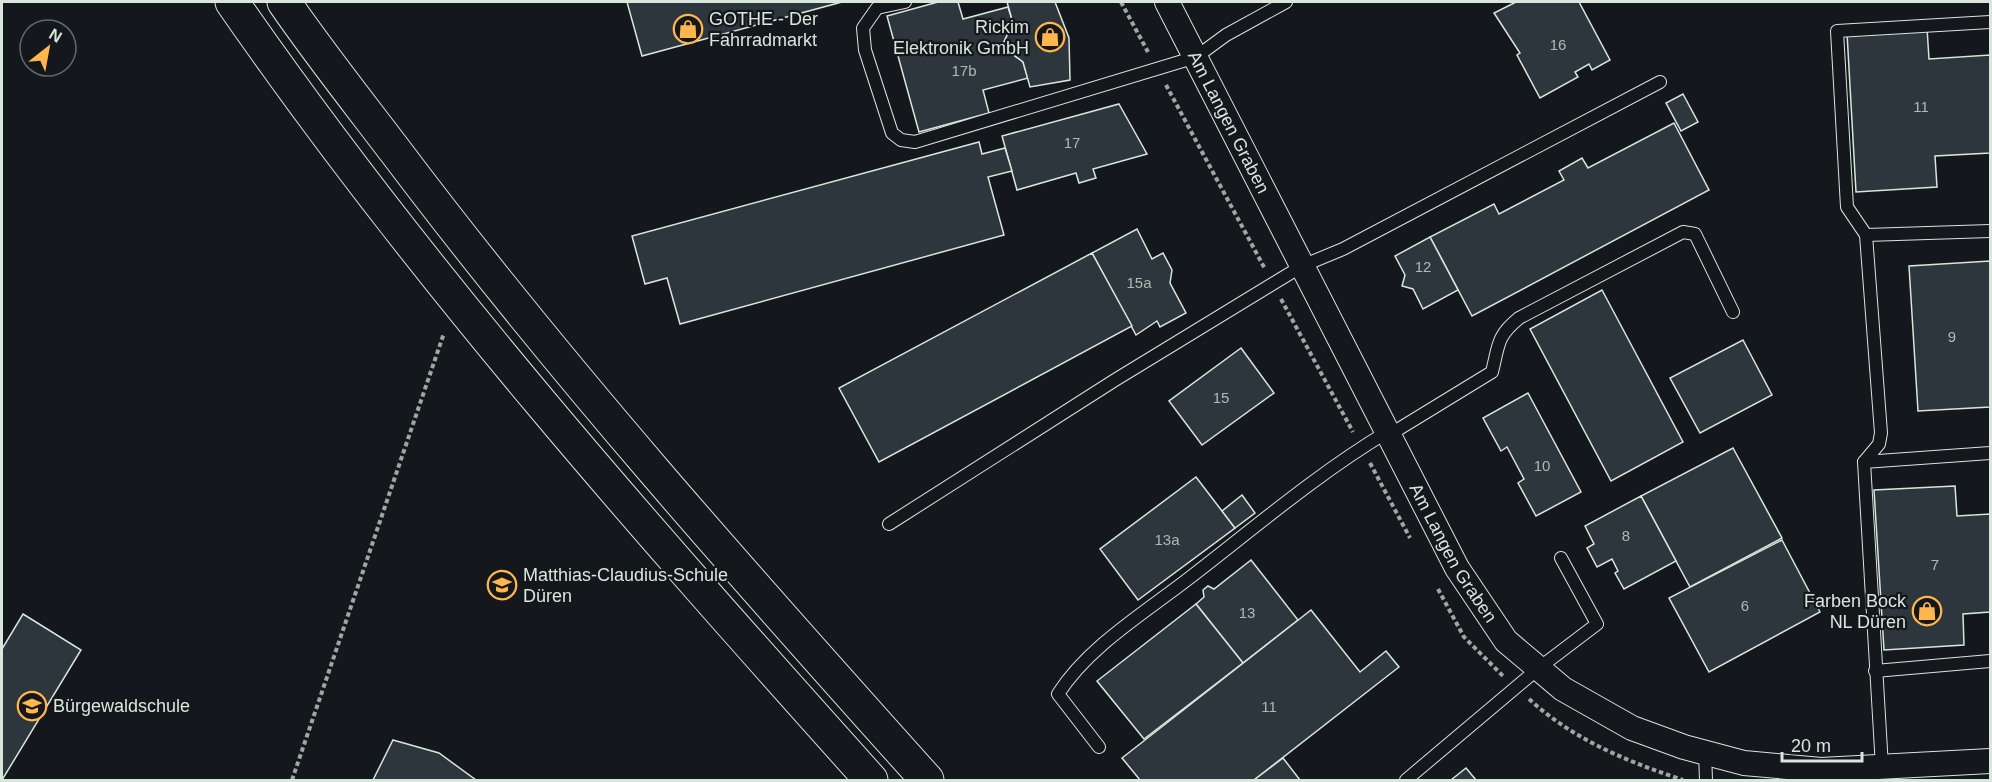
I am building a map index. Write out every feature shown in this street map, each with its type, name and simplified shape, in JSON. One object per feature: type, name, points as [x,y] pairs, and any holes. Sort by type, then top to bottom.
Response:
[{"type":"main road","points":[[232,2],[409,241],[506,363],[871,780]]},
{"type":"main road","points":[[284,2],[442,214],[540,336],[800,638],[927,780]]},
{"type":"street","name":"Am Langen Graben","points":[[1167,2],[1457,568],[1506,641],[1563,689],[1632,728],[1744,763],[1821,770],[1882,767],[1923,772],[1990,761]]},
{"type":"lane","points":[[905,2],[877,8],[863,28],[866,50],[892,134],[901,140],[915,142],[1196,57],[1226,35],[1286,2]]},
{"type":"lane","points":[[1882,767],[1864,462],[1879,444],[1881,432],[1866,235],[1847,207],[1837,31],[1990,22]]},
{"type":"lane","points":[[889,524],[1115,380],[1302,266],[1343,249],[1660,82]]},
{"type":"lane","points":[[1866,235],[1990,231]]},
{"type":"lane","points":[[1099,747],[1058,694],[1068,679],[1103,645],[1361,447],[1388,434],[1492,372],[1497,342],[1503,331],[1519,318],[1683,232],[1695,234],[1733,312]]},
{"type":"lane","points":[[1864,462],[1990,453]]},
{"type":"lane","points":[[1406,780],[1539,668],[1597,624],[1561,558]]},
{"type":"lane","points":[[1875,671],[1990,661]]},
{"type":"lane","points":[[1705,752],[1706,780]]},
{"type":"path","points":[[292,780],[444,333]]},
{"type":"building","name":"GOTHE - Der Fahrradmarkt","points":[[627,2],[842,2],[642,56]]},
{"type":"building","points":[[938,2],[958,2],[963,19],[1008,7],[1013,23],[1002,46],[1023,62],[1028,78],[983,90],[989,113],[919,132],[887,16]]},
{"type":"building","points":[[1007,2],[1055,2],[1069,38],[1070,80],[1030,87],[1023,62],[1002,46],[1013,23]]},
{"type":"building","points":[[1516,2],[1579,2],[1610,60],[1592,70],[1589,64],[1575,72],[1578,77],[1540,98],[1517,55],[1520,53],[1494,13]]},
{"type":"building","points":[[1927,28],[1929,59],[1990,55],[1990,153],[1935,156],[1937,187],[1856,192],[1847,33]]},
{"type":"building","points":[[1683,94],[1698,122],[1681,131],[1666,103]]},
{"type":"building","points":[[1119,104],[1147,154],[1093,169],[1096,178],[1079,183],[1076,173],[1017,190],[1002,136]]},
{"type":"building","points":[[1674,123],[1709,190],[1472,316],[1430,237],[1494,204],[1499,214],[1564,180],[1559,171],[1582,158],[1588,168]]},
{"type":"building","points":[[979,142],[982,154],[1005,148],[1012,171],[988,177],[1004,235],[680,324],[667,278],[645,284],[632,236]]},
{"type":"building","points":[[1137,229],[1152,259],[1163,253],[1172,270],[1170,283],[1186,313],[1160,327],[1157,321],[1136,335],[1092,253]]},
{"type":"building","points":[[1430,237],[1458,290],[1423,309],[1413,289],[1402,286],[1405,275],[1395,256]]},
{"type":"building","points":[[1092,253],[1132,326],[879,462],[839,388]]},
{"type":"building","points":[[1990,261],[1990,407],[1918,411],[1909,266]]},
{"type":"building","points":[[1602,290],[1683,442],[1611,481],[1530,329]]},
{"type":"building","points":[[1743,340],[1772,395],[1700,433],[1670,378]]},
{"type":"building","points":[[1241,348],[1274,393],[1202,445],[1169,401]]},
{"type":"building","points":[[1528,393],[1581,492],[1536,516],[1518,483],[1524,479],[1507,447],[1501,451],[1483,418]]},
{"type":"building","points":[[1733,448],[1782,538],[1690,587],[1641,496]]},
{"type":"building","points":[[1196,477],[1235,528],[1138,600],[1100,549]]},
{"type":"building","points":[[1955,486],[1957,516],[1990,514],[1990,612],[1963,614],[1964,645],[1884,650],[1874,490]]},
{"type":"building","points":[[1242,495],[1255,513],[1235,528],[1222,511]]},
{"type":"building","points":[[1641,496],[1676,561],[1624,589],[1615,573],[1618,571],[1612,559],[1597,567],[1587,548],[1594,544],[1585,526]]},
{"type":"building","points":[[1782,540],[1820,612],[1709,672],[1669,598]]},
{"type":"building","points":[[1251,560],[1298,620],[1243,663],[1196,604],[1204,597],[1203,590],[1208,586],[1214,589]]},
{"type":"building","points":[[1196,604],[1243,663],[1144,739],[1097,681]]},
{"type":"building","points":[[1311,610],[1360,672],[1386,651],[1399,667],[1254,780],[1140,780],[1122,758]]},
{"type":"building","points":[[23,614],[81,650],[2,780],[2,649]]},
{"type":"building","points":[[393,740],[439,753],[476,780],[373,780]]},
{"type":"building","points":[[1283,758],[1300,780],[1254,780]]},
{"type":"building","points":[[1466,768],[1476,780],[1451,780]]},
{"type":"place","name":"GOTHE - Der Fahrradmarkt","points":[[688,29]]},
{"type":"place","name":"Rickim Elektronik GmbH","points":[[1050,37]]},
{"type":"place","name":"Matthias-Claudius-Schule Düren","points":[[502,585]]},
{"type":"place","name":"Farben Bock NL Düren","points":[[1927,611]]},
{"type":"place","name":"Bürgewaldschule","points":[[32,706]]}]
